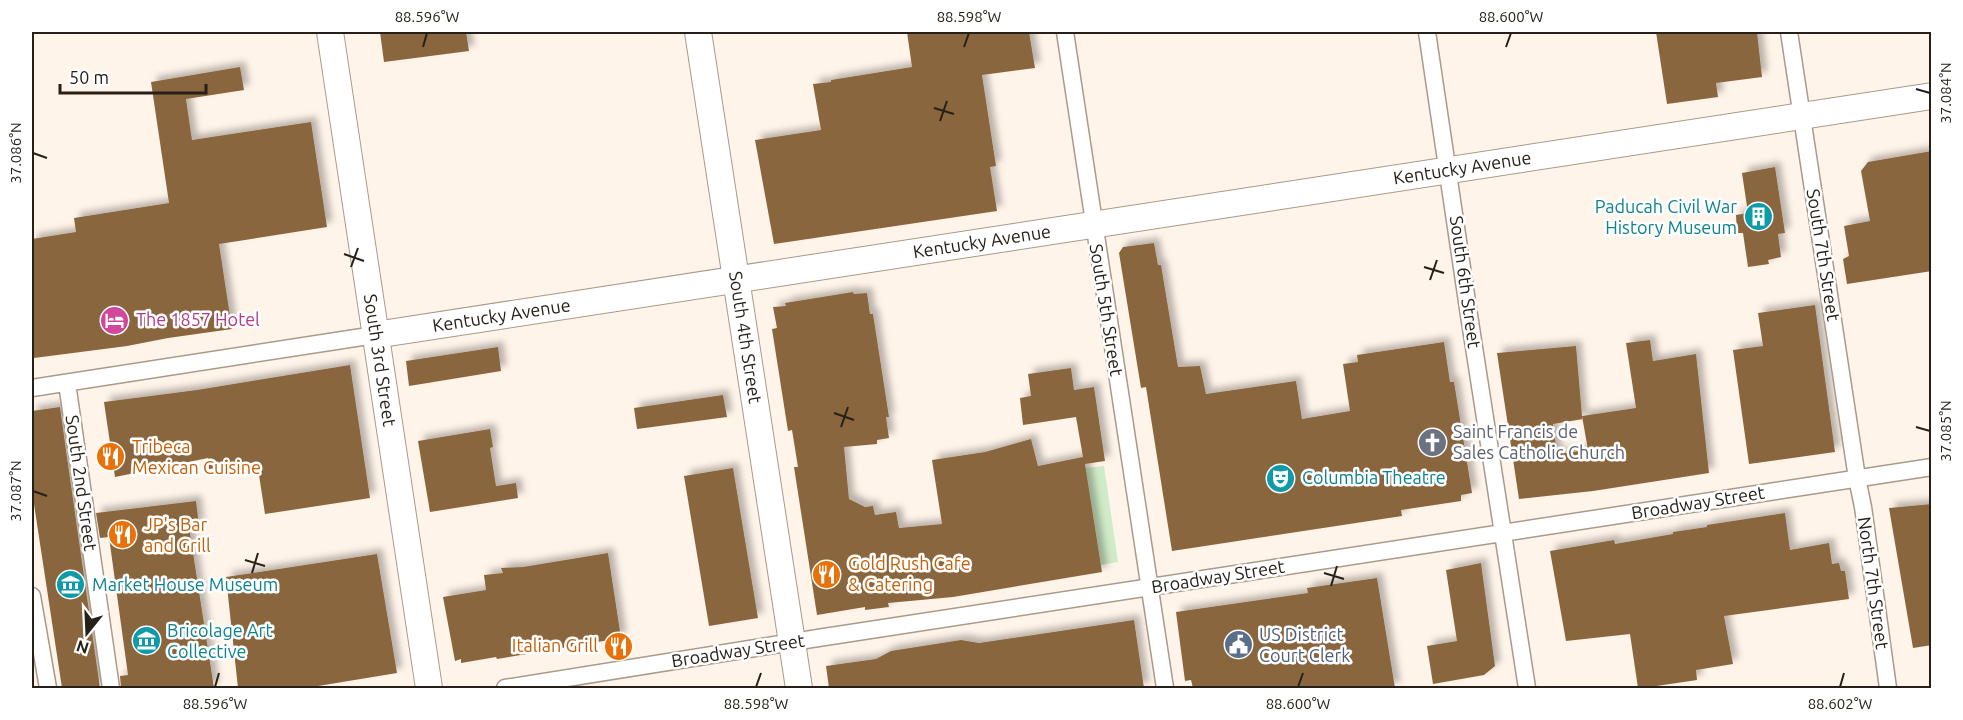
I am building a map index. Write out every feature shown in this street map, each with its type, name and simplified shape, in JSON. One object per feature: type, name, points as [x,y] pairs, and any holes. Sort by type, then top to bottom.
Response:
[{"type":"main road","name":"South 3rd Street","points":[[330,32],[429,688]]},
{"type":"main road","name":"South 4th Street","points":[[698,32],[799,688]]},
{"type":"main road","name":"Kentucky Avenue","points":[[375,335],[1932,96]]},
{"type":"street","name":"South 5th Street","points":[[1065,32],[1165,688]]},
{"type":"street","name":"South 6th Street","points":[[1427,32],[1527,688]]},
{"type":"street","name":"South 7th Street","points":[[1789,32],[1857,478]]},
{"type":"street","name":"Kentucky Avenue","points":[[32,388],[375,335]]},
{"type":"street","name":"South 2nd Street","points":[[67,383],[111,688]]},
{"type":"street","name":"Broadway Street","points":[[505,688],[1932,467]]},
{"type":"street","name":"North 7th Street","points":[[1857,478],[1888,688]]},
{"type":"street","points":[[32,596],[48,688]]},
{"type":"green space","points":[[1104,466],[1118,562],[1101,565],[1085,468]]},
{"type":"building","points":[[380,32],[466,32],[469,51],[384,62]]},
{"type":"building","points":[[907,32],[1029,32],[1035,68],[982,75],[996,166],[990,167],[997,211],[774,244],[755,140],[821,130],[813,84],[912,67]]},
{"type":"building","points":[[1656,32],[1757,32],[1762,77],[1716,83],[1718,97],[1667,104]]},
{"type":"building","points":[[240,67],[244,90],[186,99],[192,140],[311,122],[327,227],[219,244],[232,329],[34,358],[32,239],[76,232],[74,218],[169,203],[151,82]]},
{"type":"building","points":[[1932,151],[1932,271],[1847,284],[1843,259],[1849,256],[1844,226],[1870,221],[1861,171],[1868,162]]},
{"type":"building","name":"Paducah Civil War History Museum","points":[[1775,167],[1785,233],[1778,234],[1781,257],[1768,260],[1769,264],[1748,267],[1743,233],[1737,233],[1736,215],[1748,213],[1742,173]]},
{"type":"building","points":[[1154,243],[1158,265],[1161,265],[1178,367],[1200,366],[1206,394],[1296,381],[1302,419],[1350,411],[1343,364],[1358,362],[1357,355],[1444,342],[1450,382],[1454,382],[1472,493],[1461,495],[1461,501],[1401,510],[1402,516],[1172,551],[1146,387],[1141,388],[1119,253],[1123,247]]},
{"type":"building","points":[[853,292],[854,294],[867,293],[870,314],[873,314],[889,417],[886,417],[889,438],[877,440],[877,444],[844,447],[849,499],[865,507],[873,506],[875,515],[896,512],[899,528],[942,524],[932,460],[985,452],[1031,439],[1038,466],[1083,457],[1076,417],[1023,425],[1020,398],[1031,396],[1028,374],[1071,368],[1074,390],[1094,387],[1105,461],[1085,464],[1102,572],[953,597],[888,603],[889,607],[865,610],[865,607],[817,615],[794,467],[798,467],[792,430],[788,431],[772,329],[777,328],[773,307]]},
{"type":"building","points":[[1815,305],[1835,452],[1749,464],[1733,350],[1763,346],[1758,313]]},
{"type":"building","points":[[1650,340],[1653,361],[1696,354],[1709,473],[1593,491],[1519,499],[1497,353],[1576,346],[1582,416],[1636,408],[1626,343]],"holes":[[[1583,419],[1588,450],[1557,454],[1553,424]]]},
{"type":"building","points":[[498,347],[501,371],[409,386],[406,361]]},
{"type":"building","points":[[350,365],[370,498],[265,514],[257,462],[209,469],[208,458],[115,477],[104,402],[197,390]]},
{"type":"building","points":[[723,395],[727,417],[637,429],[634,408]]},
{"type":"building","points":[[60,407],[100,688],[62,688],[32,491],[32,411]]},
{"type":"building","points":[[490,429],[493,447],[490,448],[496,486],[516,483],[518,498],[430,512],[418,441]]},
{"type":"building","points":[[733,468],[758,618],[709,626],[684,476]]},
{"type":"building","points":[[196,501],[199,526],[189,527],[214,688],[121,688],[120,676],[128,675],[109,537],[100,538],[96,513]]},
{"type":"building","points":[[1932,504],[1932,645],[1913,648],[1889,508]]},
{"type":"building","points":[[1785,513],[1790,550],[1829,543],[1832,564],[1839,563],[1841,571],[1845,571],[1849,599],[1724,616],[1733,664],[1696,670],[1697,680],[1638,688],[1630,634],[1566,641],[1550,551],[1614,540],[1615,544],[1707,527],[1707,525]]},
{"type":"building","points":[[608,553],[621,638],[497,659],[496,657],[461,663],[461,659],[455,661],[443,597],[486,590],[484,575],[503,573],[501,568],[523,567]]},
{"type":"building","points":[[377,554],[397,673],[306,688],[238,688],[226,577]]},
{"type":"building","points":[[1481,563],[1495,666],[1484,675],[1433,684],[1427,646],[1457,641],[1446,570]]},
{"type":"building","points":[[1377,578],[1395,688],[1321,688],[1320,686],[1193,688],[1191,680],[1185,681],[1176,612],[1308,593],[1307,588]]},
{"type":"building","points":[[1134,620],[1144,688],[829,688],[826,666],[876,659],[891,651],[961,640],[979,643]]},
{"type":"place","name":"Paducah Civil War History Museum","points":[[1758,217]]},
{"type":"place","name":"The 1857 Hotel","points":[[115,320]]},
{"type":"place","name":"Saint Francis de Sales Catholic Church","points":[[1432,442]]},
{"type":"place","name":"Tribeca Mexican Cuisine","points":[[111,457]]},
{"type":"place","name":"Columbia Theatre","points":[[1281,478]]},
{"type":"place","name":"JP's Bar and Grill","points":[[123,535]]},
{"type":"place","name":"Gold Rush Cafe & Catering","points":[[827,574]]},
{"type":"place","name":"Market House Museum","points":[[71,585]]},
{"type":"place","name":"Bricolage Art Collective","points":[[146,641]]},
{"type":"place","name":"US District Court Clerk","points":[[1238,645]]},
{"type":"place","name":"Italian Grill","points":[[619,646]]}]
